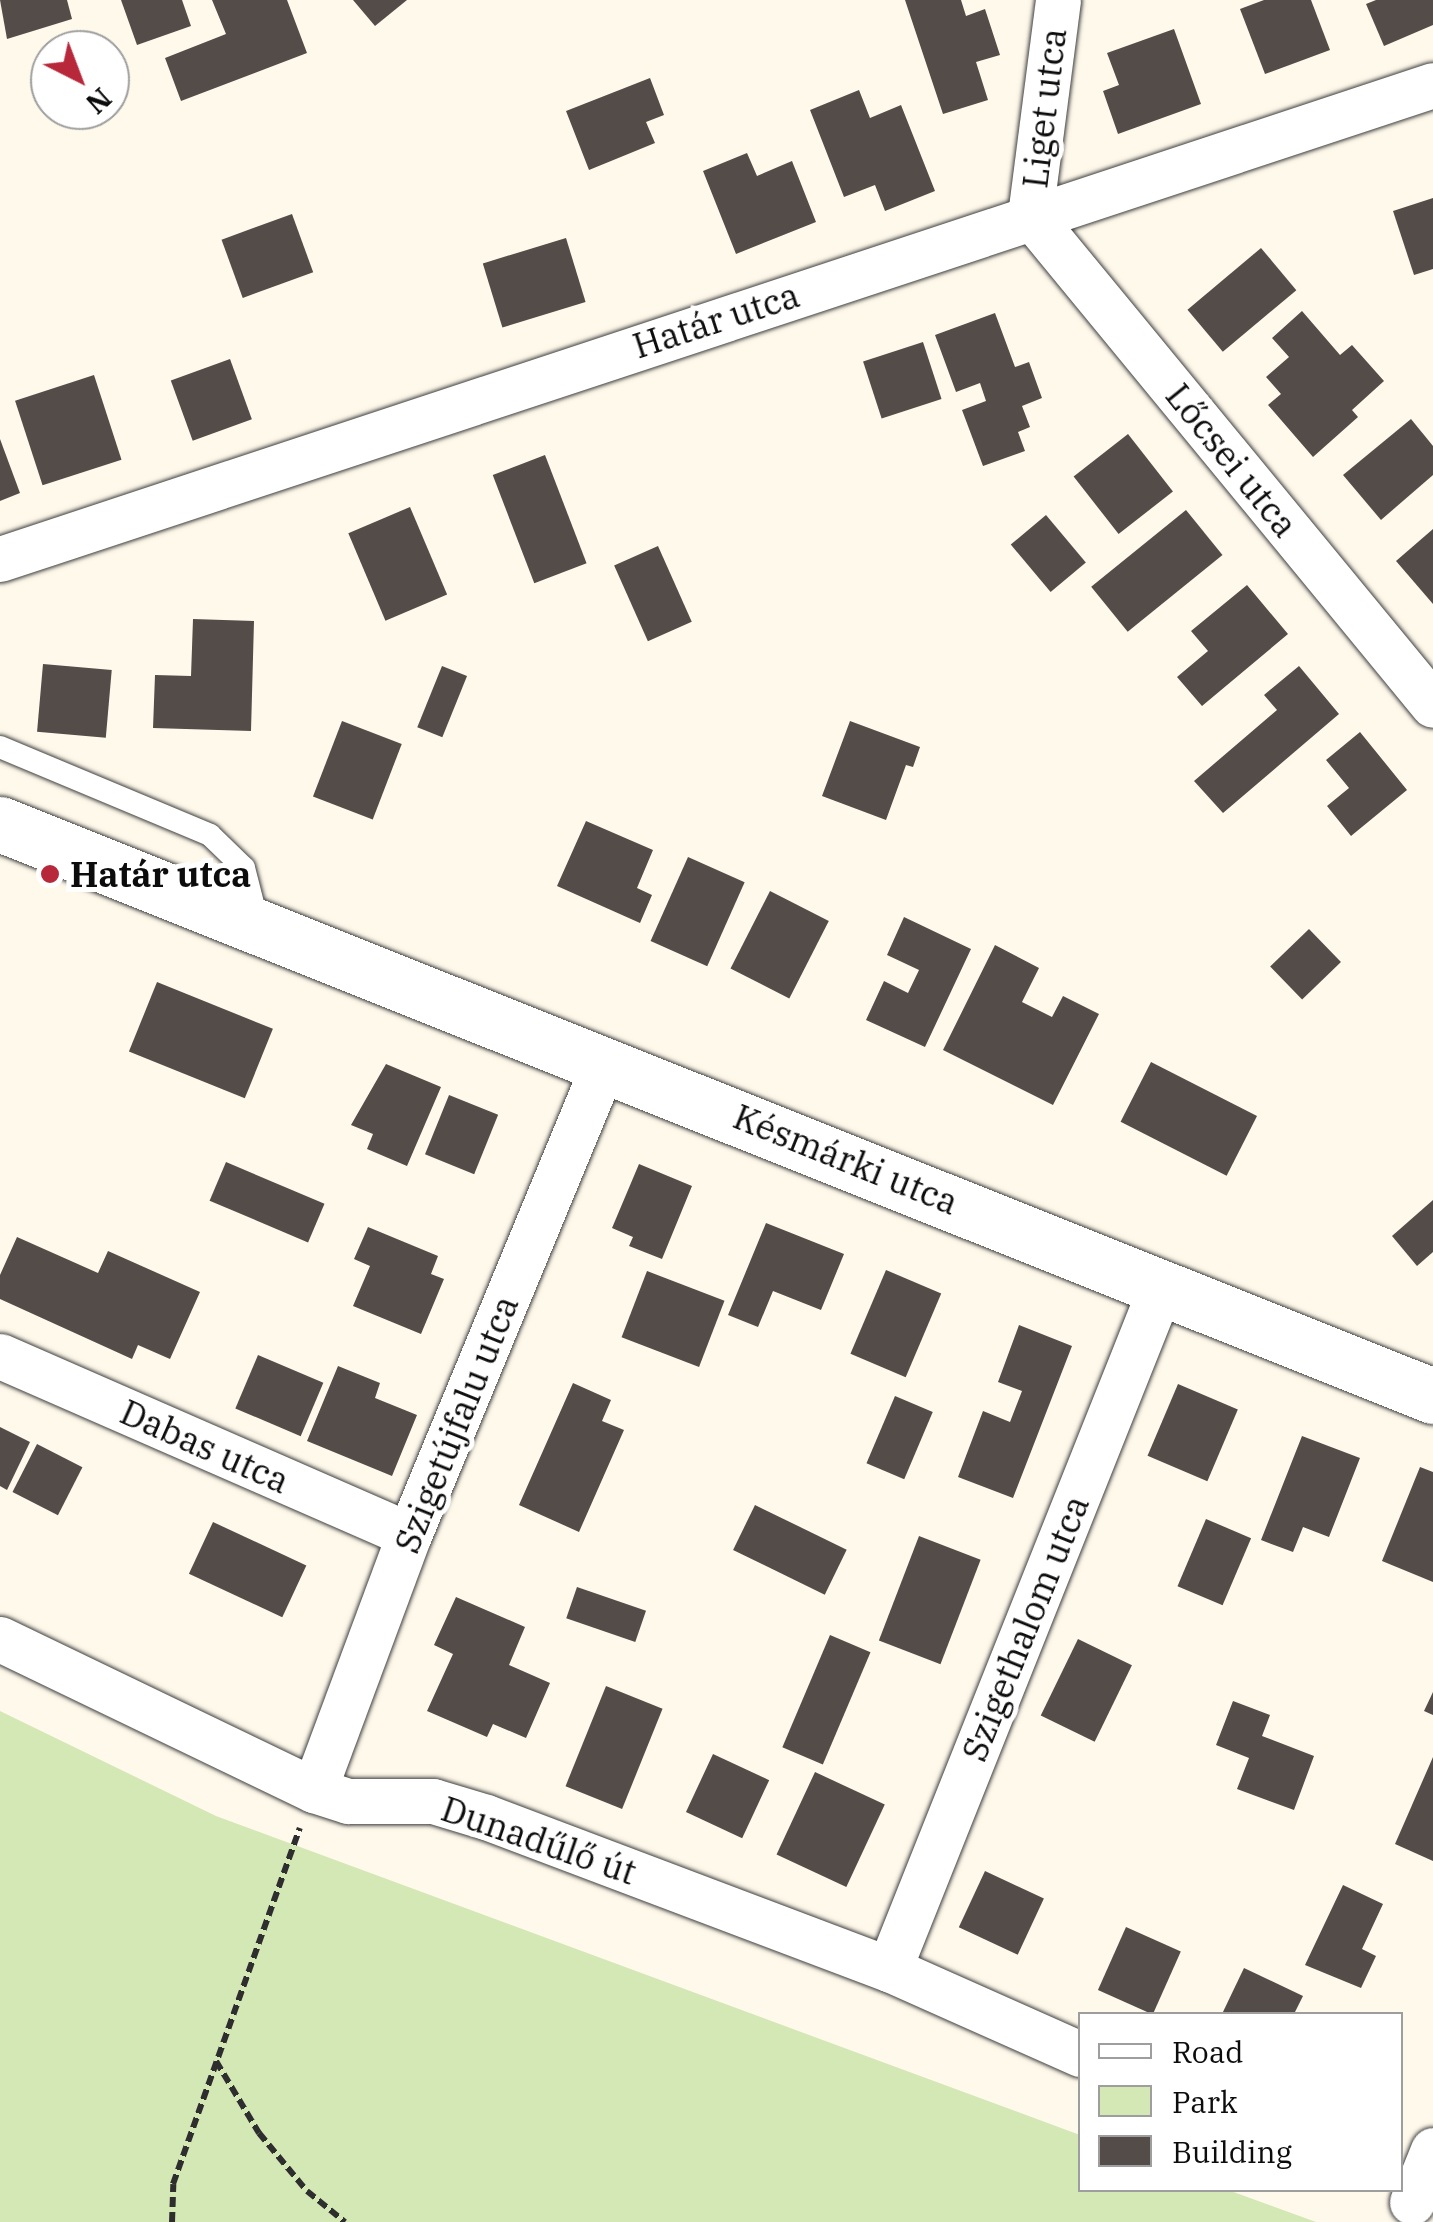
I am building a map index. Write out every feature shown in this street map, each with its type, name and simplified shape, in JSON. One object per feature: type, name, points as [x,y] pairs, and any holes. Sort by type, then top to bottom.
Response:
[{"type":"street","name":"Liget utca","points":[[1030,215],[1058,0]]},
{"type":"street","name":"Határ utca","points":[[0,559],[1030,215],[1433,85]]},
{"type":"street","name":"Lőcsei utca","points":[[1030,215],[1433,705]]},
{"type":"street","name":"Késmárki utca","points":[[0,824],[258,922],[1433,1396]]},
{"type":"street","name":"Szigetújfalu utca","points":[[314,1790],[410,1536],[606,1062]]},
{"type":"street","name":"Szigethalom utca","points":[[889,1969],[1161,1287]]},
{"type":"street","name":"Dabas utca","points":[[0,1356],[410,1536]]},
{"type":"street","name":"Dunadűlő út","points":[[0,1639],[314,1790],[348,1802],[451,1806],[889,1969],[1078,2053]]},
{"type":"street","points":[[1410,2200],[1433,2150]]},
{"type":"lane","points":[[0,748],[210,835],[244,868],[258,922]]},
{"type":"path","points":[[172,2222],[173,2184],[285,1873]]},
{"type":"path","points":[[216,2060],[259,2133],[308,2191],[345,2222]]},
{"type":"green space","points":[[0,1711],[216,1816],[1078,2134],[1078,2192],[1234,2192],[1316,2222],[0,2222]]},
{"type":"building","points":[[0,0],[67,0],[72,19],[7,39]]},
{"type":"building","points":[[121,0],[182,0],[191,26],[137,45]]},
{"type":"building","points":[[212,0],[287,0],[307,53],[181,101],[165,58],[226,34]]},
{"type":"building","points":[[353,0],[407,0],[375,26]]},
{"type":"building","points":[[905,0],[961,0],[966,16],[985,9],[1000,55],[976,62],[988,100],[943,114]]},
{"type":"building","points":[[1264,0],[1311,0],[1330,50],[1265,74],[1240,9]]},
{"type":"building","points":[[1376,0],[1433,0],[1433,25],[1384,46],[1366,4]]},
{"type":"building","points":[[1174,29],[1201,104],[1118,134],[1103,91],[1119,85],[1107,53]]},
{"type":"building","points":[[650,78],[664,115],[646,122],[655,143],[589,170],[566,111]]},
{"type":"building","points":[[859,90],[870,118],[901,105],[935,191],[885,211],[875,185],[844,197],[810,110]]},
{"type":"building","points":[[747,153],[757,176],[792,161],[816,222],[736,254],[703,171]]},
{"type":"building","points":[[1433,198],[1433,269],[1414,275],[1393,211]]},
{"type":"building","points":[[292,214],[313,272],[243,298],[222,240]]},
{"type":"building","points":[[566,238],[586,302],[502,328],[483,263]]},
{"type":"building","points":[[1261,248],[1296,290],[1223,352],[1187,310]]},
{"type":"building","points":[[1302,311],[1340,355],[1352,345],[1384,381],[1352,410],[1358,417],[1313,457],[1268,405],[1281,394],[1266,377],[1289,357],[1272,338]]},
{"type":"building","points":[[995,313],[1015,367],[1029,362],[1042,398],[1022,406],[1030,427],[1018,432],[1025,451],[983,466],[962,410],[986,401],[980,383],[956,392],[935,335]]},
{"type":"building","points":[[923,342],[942,399],[882,419],[863,361]]},
{"type":"building","points":[[230,359],[252,419],[193,441],[171,381]]},
{"type":"building","points":[[94,375],[122,460],[43,485],[15,401]]},
{"type":"building","points":[[1411,419],[1433,446],[1433,475],[1381,520],[1343,475]]},
{"type":"building","points":[[1128,434],[1173,492],[1119,534],[1074,476]]},
{"type":"building","points":[[0,439],[20,493],[0,501]]},
{"type":"building","points":[[545,455],[587,563],[534,583],[493,475]]},
{"type":"building","points":[[410,507],[447,594],[385,621],[348,533]]},
{"type":"building","points":[[1186,510],[1223,555],[1128,632],[1091,587]]},
{"type":"building","points":[[1046,515],[1086,562],[1051,592],[1011,545]]},
{"type":"building","points":[[1433,529],[1433,604],[1396,561]]},
{"type":"building","points":[[658,546],[692,622],[648,641],[614,566]]},
{"type":"building","points":[[1247,585],[1288,634],[1202,706],[1177,677],[1208,651],[1191,631]]},
{"type":"building","points":[[193,619],[254,621],[251,731],[153,728],[155,675],[191,676]]},
{"type":"building","points":[[43,664],[112,670],[106,738],[37,732]]},
{"type":"building","points":[[442,666],[467,676],[442,737],[417,727]]},
{"type":"building","points":[[1299,666],[1339,714],[1223,813],[1194,781],[1277,710],[1264,695]]},
{"type":"building","points":[[342,721],[402,744],[373,820],[313,797]]},
{"type":"building","points":[[850,721],[920,747],[913,767],[906,765],[886,820],[822,796]]},
{"type":"building","points":[[1360,732],[1407,790],[1351,836],[1327,806],[1349,788],[1326,760]]},
{"type":"building","points":[[586,821],[653,850],[637,888],[652,895],[640,923],[557,886]]},
{"type":"building","points":[[688,857],[745,882],[707,966],[651,941]]},
{"type":"building","points":[[770,891],[829,921],[789,998],[731,969]]},
{"type":"building","points":[[904,917],[971,949],[925,1047],[866,1020],[884,981],[908,993],[919,970],[887,955]]},
{"type":"building","points":[[1309,929],[1341,962],[1302,1000],[1270,967]]},
{"type":"building","points":[[995,945],[1039,968],[1022,1002],[1052,1017],[1063,996],[1099,1014],[1053,1105],[943,1050]]},
{"type":"building","points":[[157,982],[273,1029],[245,1098],[129,1052]]},
{"type":"building","points":[[1151,1062],[1257,1116],[1227,1176],[1121,1122]]},
{"type":"building","points":[[386,1064],[441,1087],[407,1166],[367,1149],[373,1134],[351,1125]]},
{"type":"building","points":[[449,1095],[498,1115],[474,1174],[425,1154]]},
{"type":"building","points":[[226,1162],[324,1204],[308,1242],[210,1201]]},
{"type":"building","points":[[639,1164],[692,1186],[662,1259],[629,1246],[633,1237],[612,1228]]},
{"type":"building","points":[[1433,1200],[1433,1252],[1417,1266],[1392,1236]]},
{"type":"building","points":[[766,1223],[844,1254],[821,1310],[773,1291],[758,1327],[728,1315]]},
{"type":"building","points":[[368,1227],[438,1256],[431,1274],[444,1279],[421,1334],[353,1306],[370,1266],[354,1259]]},
{"type":"building","points":[[17,1237],[98,1273],[108,1251],[200,1292],[170,1359],[138,1345],[132,1359],[0,1299],[0,1275]]},
{"type":"building","points":[[886,1270],[941,1293],[906,1377],[850,1354]]},
{"type":"building","points":[[647,1271],[724,1301],[699,1367],[622,1337]]},
{"type":"building","points":[[1019,1325],[1072,1346],[1013,1498],[958,1477],[983,1411],[1010,1422],[1022,1391],[998,1382]]},
{"type":"building","points":[[258,1355],[323,1383],[301,1436],[235,1408]]},
{"type":"building","points":[[338,1366],[380,1383],[375,1398],[417,1415],[392,1476],[307,1441]]},
{"type":"building","points":[[573,1383],[611,1400],[602,1421],[624,1430],[579,1532],[519,1505]]},
{"type":"building","points":[[1178,1384],[1238,1409],[1207,1481],[1148,1456]]},
{"type":"building","points":[[895,1396],[933,1412],[904,1479],[866,1463]]},
{"type":"building","points":[[0,1427],[30,1442],[7,1490],[0,1486]]},
{"type":"building","points":[[1302,1436],[1360,1458],[1329,1537],[1303,1527],[1293,1552],[1261,1540]]},
{"type":"building","points":[[37,1444],[82,1467],[58,1515],[12,1492]]},
{"type":"building","points":[[1420,1467],[1433,1472],[1433,1582],[1382,1561]]},
{"type":"building","points":[[755,1505],[847,1550],[825,1595],[733,1550]]},
{"type":"building","points":[[1206,1519],[1251,1538],[1223,1605],[1177,1586]]},
{"type":"building","points":[[213,1522],[306,1566],[282,1617],[189,1574]]},
{"type":"building","points":[[919,1536],[981,1560],[940,1664],[879,1641]]},
{"type":"building","points":[[577,1587],[646,1611],[635,1642],[566,1618]]},
{"type":"building","points":[[456,1597],[525,1627],[509,1665],[550,1683],[526,1738],[493,1724],[487,1737],[427,1711],[453,1654],[434,1645]]},
{"type":"building","points":[[830,1635],[871,1652],[823,1764],[782,1747]]},
{"type":"building","points":[[1078,1639],[1132,1665],[1095,1742],[1041,1715]]},
{"type":"building","points":[[606,1686],[663,1709],[622,1809],[566,1786]]},
{"type":"building","points":[[1433,1692],[1433,1715],[1424,1711]]},
{"type":"building","points":[[1233,1701],[1270,1715],[1262,1736],[1314,1756],[1294,1810],[1237,1789],[1249,1758],[1216,1745]]},
{"type":"building","points":[[713,1754],[769,1780],[742,1838],[686,1812]]},
{"type":"building","points":[[1433,1757],[1433,1861],[1395,1844]]},
{"type":"building","points":[[815,1772],[885,1805],[846,1887],[777,1854]]},
{"type":"building","points":[[985,1871],[1044,1898],[1018,1955],[959,1927]]},
{"type":"building","points":[[1343,1885],[1383,1904],[1362,1949],[1376,1956],[1361,1988],[1305,1965]]},
{"type":"building","points":[[1126,1927],[1181,1951],[1154,2012],[1098,1990]]},
{"type":"building","points":[[1244,1968],[1303,1996],[1295,2012],[1223,2012]]},
{"type":"place","name":"Határ utca","points":[[50,874]]}]
